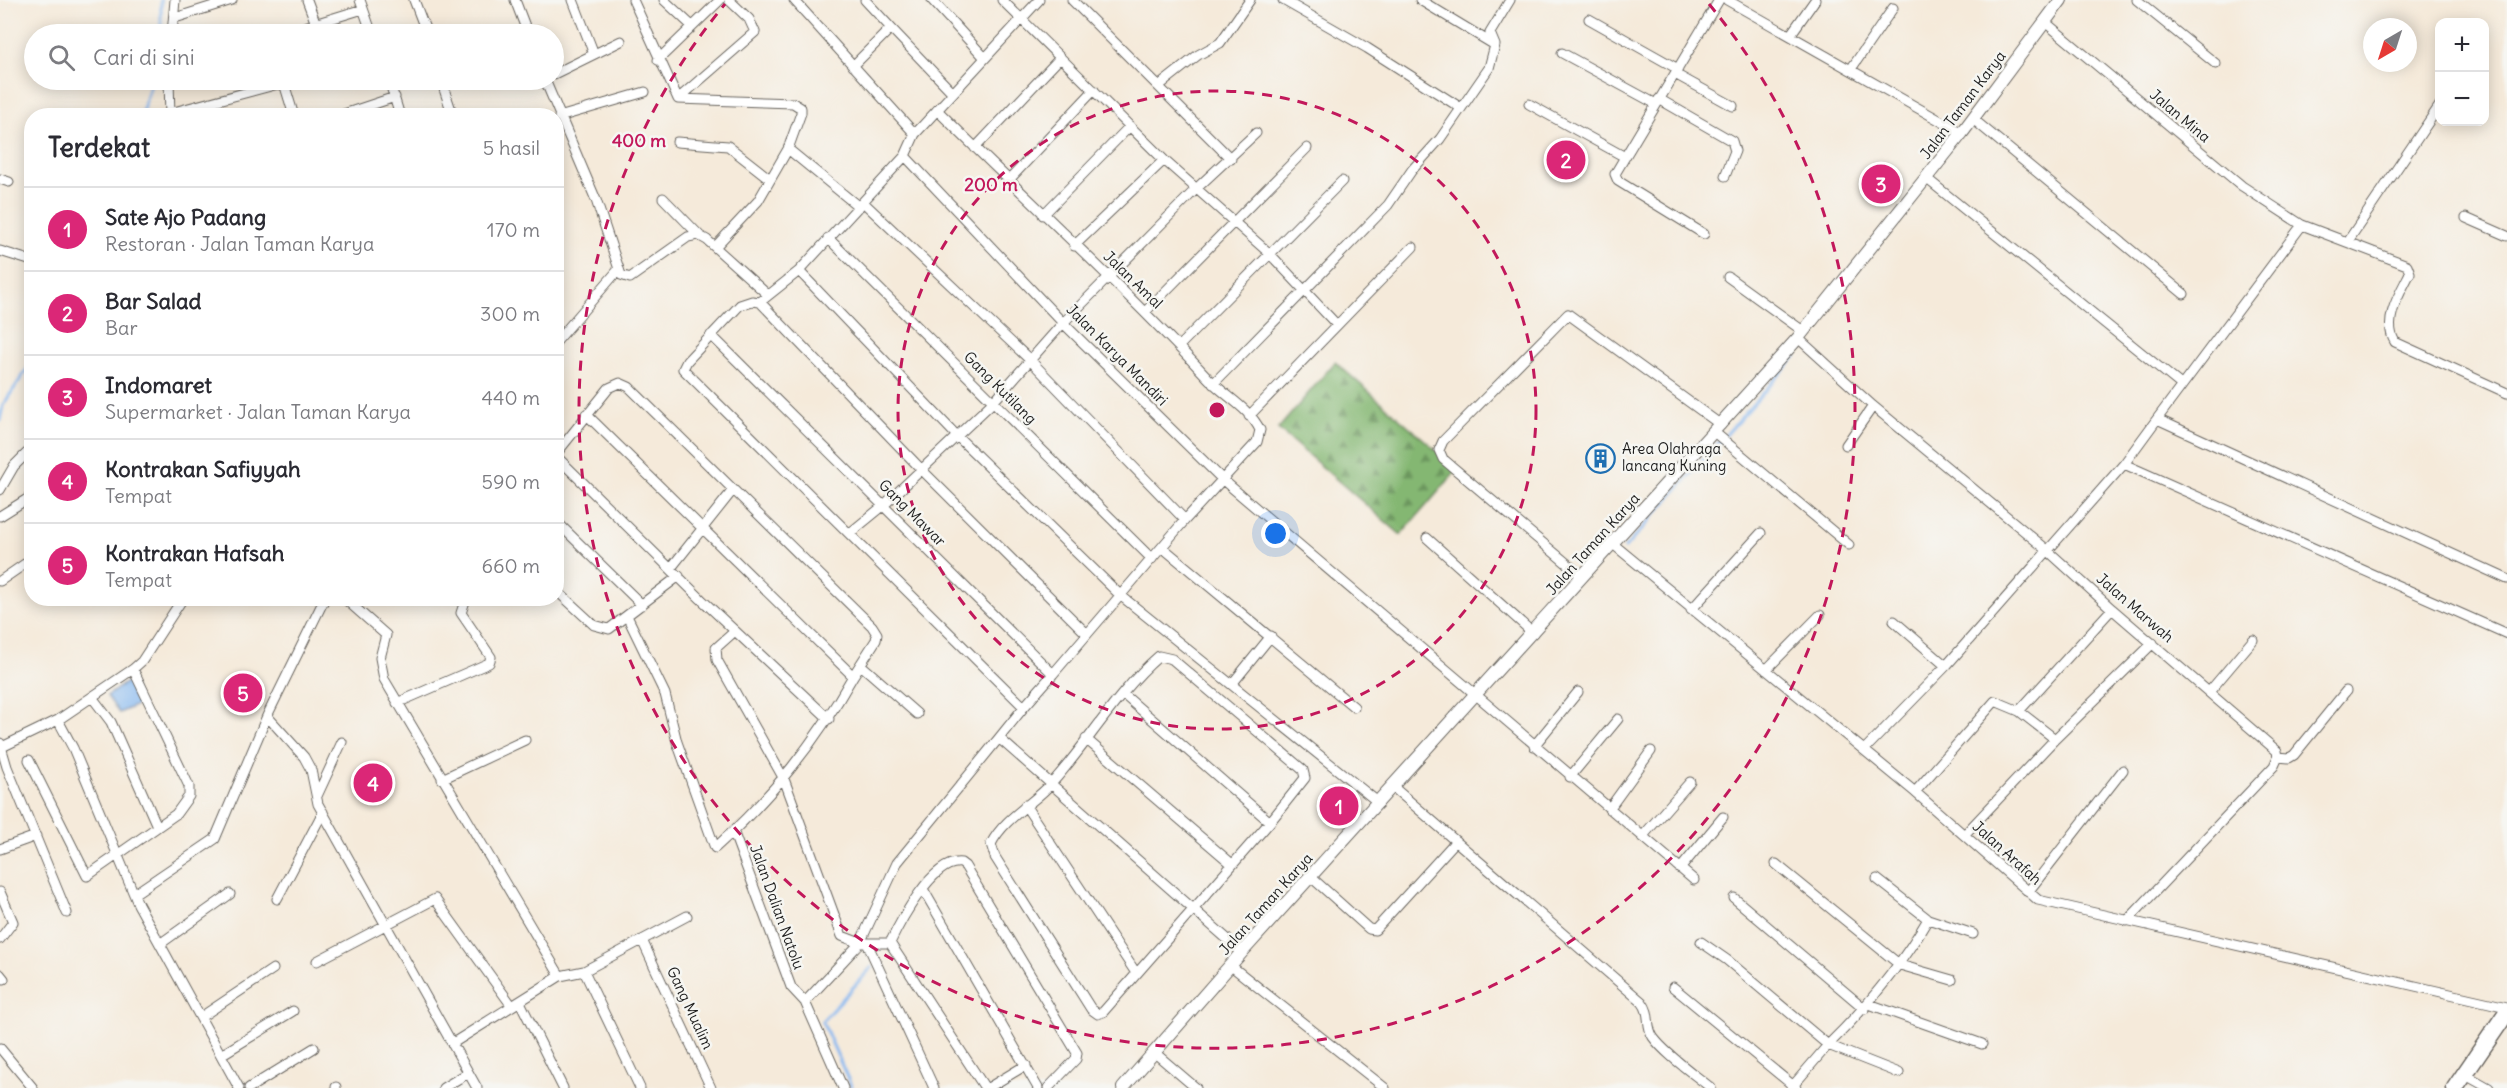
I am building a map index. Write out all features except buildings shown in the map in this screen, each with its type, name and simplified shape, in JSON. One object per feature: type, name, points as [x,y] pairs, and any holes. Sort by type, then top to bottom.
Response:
[{"type":"highway","points":[[2455,1088],[2507,1012]]},
{"type":"street","points":[[174,24],[175,0]]},
{"type":"street","points":[[175,18],[232,0]]},
{"type":"street","points":[[307,0],[316,24],[362,5],[369,24]]},
{"type":"street","points":[[414,0],[423,24]]},
{"type":"street","points":[[515,0],[524,24]]},
{"type":"street","points":[[573,0],[594,54]]},
{"type":"street","points":[[633,0],[658,60],[678,99]]},
{"type":"street","points":[[664,0],[692,26]]},
{"type":"street","points":[[658,60],[720,0]]},
{"type":"street","points":[[678,99],[755,32],[752,22],[729,0]]},
{"type":"street","points":[[794,0],[915,134]]},
{"type":"street","points":[[865,0],[953,93]]},
{"type":"street","points":[[932,0],[985,58]]},
{"type":"street","points":[[1002,0],[1164,160],[1198,187],[1269,253],[1336,324]]},
{"type":"street","points":[[1021,704],[850,533],[685,373],[684,364],[744,302],[760,302],[799,271],[905,156],[915,134],[1039,0]]},
{"type":"street","points":[[1072,0],[1160,85],[1231,159]]},
{"type":"street","points":[[1160,85],[1198,55],[1220,43],[1250,0]]},
{"type":"street","points":[[1283,0],[1367,48],[1461,108]]},
{"type":"street","points":[[1213,384],[1388,205],[1489,68],[1495,45],[1490,33],[1510,0]]},
{"type":"street","points":[[1704,234],[1618,181],[1616,174],[1719,0]]},
{"type":"street","points":[[1727,0],[1746,4],[1791,34],[1962,133]]},
{"type":"street","points":[[1791,34],[1815,0]]},
{"type":"street","name":"Jalan Taman Karya","points":[[1123,1088],[1230,965],[1533,633],[1800,335],[1962,133],[2061,0]]},
{"type":"street","points":[[2137,0],[2216,64]]},
{"type":"street","points":[[1424,1],[1495,45]]},
{"type":"street","points":[[1851,69],[1893,8]]},
{"type":"street","points":[[1589,19],[1733,106]]},
{"type":"street","name":"Jalan Mina","points":[[2045,22],[2242,186],[2302,225],[2407,264],[2410,273],[2391,318],[2389,333],[2395,342],[2507,393]]},
{"type":"street","points":[[853,66],[891,28]]},
{"type":"street","points":[[564,69],[621,41]]},
{"type":"street","points":[[1562,52],[1732,141],[1735,151],[1725,176]]},
{"type":"street","points":[[975,148],[1060,58]]},
{"type":"street","points":[[170,90],[170,108]]},
{"type":"street","points":[[190,108],[252,90]]},
{"type":"street","points":[[288,90],[292,108]]},
{"type":"street","points":[[393,90],[398,108]]},
{"type":"street","points":[[444,90],[450,108]]},
{"type":"street","points":[[549,90],[556,108]]},
{"type":"street","points":[[1008,181],[1094,90]]},
{"type":"street","points":[[564,116],[645,92]]},
{"type":"street","points":[[362,108],[395,97]]},
{"type":"street","points":[[678,99],[794,103],[801,108],[788,149],[758,201],[715,248]]},
{"type":"street","points":[[1529,104],[1625,157]]},
{"type":"street","name":"Jalan Amal","points":[[937,110],[1074,246],[1110,277],[1179,346],[1213,384],[1249,416]]},
{"type":"street","points":[[2348,241],[2435,111]]},
{"type":"street","points":[[1972,119],[2184,294]]},
{"type":"street","points":[[1043,215],[1130,126]]},
{"type":"street","points":[[564,129],[596,200],[621,275],[630,278],[688,237],[700,236]]},
{"type":"street","points":[[850,533],[883,506],[993,402],[1063,323],[1198,187],[1231,159],[1256,133]]},
{"type":"street","points":[[677,142],[728,146],[770,179]]},
{"type":"street","points":[[1145,312],[1308,148]]},
{"type":"street","points":[[788,149],[861,204],[1029,359],[1185,520]]},
{"type":"street","name":"Jalan Karya Mandiri","points":[[905,156],[1063,323],[1223,480],[1475,697],[1694,880]]},
{"type":"street","points":[[1074,246],[1164,160]]},
{"type":"street","points":[[1926,178],[2181,385]]},
{"type":"street","points":[[1179,346],[1342,182]]},
{"type":"street","points":[[663,198],[700,236],[768,294]]},
{"type":"street","points":[[2466,218],[2507,236]]},
{"type":"street","points":[[1864,750],[1946,666],[2046,549],[2124,464],[2302,225]]},
{"type":"street","name":"Gang Kutilang","points":[[828,238],[1152,559]]},
{"type":"street","points":[[805,1002],[863,943],[897,863],[999,738],[1021,704],[1053,674],[1185,520],[1259,439],[1259,427],[1249,416],[1413,247]]},
{"type":"street","points":[[0,251],[24,258]]},
{"type":"street","points":[[564,333],[619,269]]},
{"type":"street","points":[[799,271],[957,436],[1120,595],[1379,802]]},
{"type":"street","name":"Jalan Marwah","points":[[1728,277],[1800,335],[1873,406],[2046,549],[2112,609],[2272,746],[2278,757]]},
{"type":"street","points":[[760,302],[922,470],[1087,634]]},
{"type":"street","points":[[1583,577],[1443,459],[1439,450],[1443,441],[1568,314],[1717,428],[1850,545]]},
{"type":"street","name":"Gang Mawar","points":[[711,335],[1053,674]]},
{"type":"street","points":[[564,435],[609,388],[623,384],[643,400],[875,630],[876,640],[852,676],[829,719],[784,780],[715,848],[677,742],[665,694],[627,616]]},
{"type":"street","points":[[1846,445],[1873,406]]},
{"type":"street","points":[[586,414],[852,676]]},
{"type":"street","points":[[2157,419],[2507,579]]},
{"type":"street","points":[[0,490],[14,466],[24,456]]},
{"type":"street","points":[[564,463],[735,631],[829,719]]},
{"type":"street","points":[[2124,464],[2507,634]]},
{"type":"street","points":[[671,568],[733,490]]},
{"type":"street","points":[[0,516],[24,501]]},
{"type":"street","points":[[564,529],[642,605]]},
{"type":"street","points":[[1691,610],[1761,533]]},
{"type":"street","points":[[1427,538],[1533,633]]},
{"type":"street","name":"Jalan Arafah","points":[[1613,544],[1915,792],[2041,901],[2507,1007]]},
{"type":"street","points":[[1162,547],[1354,707]]},
{"type":"street","points":[[0,581],[24,564]]},
{"type":"street","points":[[564,597],[601,629],[609,629],[679,576]]},
{"type":"street","points":[[67,913],[1,745],[58,720],[134,669],[177,606]]},
{"type":"street","points":[[134,894],[215,839],[267,716],[321,606]]},
{"type":"street","points":[[353,606],[386,635],[380,665],[384,679],[560,976]]},
{"type":"street","points":[[397,703],[489,663],[491,657],[460,613],[463,606]]},
{"type":"street","points":[[2019,711],[2112,609]]},
{"type":"street","points":[[1766,670],[1820,615]]},
{"type":"street","points":[[1894,621],[1946,666]]},
{"type":"street","points":[[735,631],[716,648],[717,660],[784,780],[842,936],[863,943],[890,943]]},
{"type":"street","points":[[1232,684],[1271,636]]},
{"type":"street","points":[[2209,692],[2253,640]]},
{"type":"street","points":[[1965,834],[2055,739],[2153,643]]},
{"type":"street","points":[[1167,656],[1304,773],[1304,779],[1270,822],[1103,1012],[1093,1011],[991,848],[995,836],[1025,805],[1051,784],[1086,738],[1156,658],[1167,656]]},
{"type":"street","points":[[861,665],[917,714]]},
{"type":"street","points":[[29,760],[85,875],[90,875],[177,814],[186,804],[190,789],[157,713],[134,669]]},
{"type":"street","points":[[1534,746],[1578,692]]},
{"type":"street","points":[[2127,921],[2274,766],[2278,757],[2289,758],[2294,755],[2346,692]]},
{"type":"street","points":[[1123,694],[1270,822]]},
{"type":"street","points":[[92,697],[111,722],[157,826]]},
{"type":"street","points":[[1915,792],[1995,701],[2019,711],[2055,739]]},
{"type":"street","points":[[267,716],[304,757],[311,771],[316,798],[323,812],[477,1088]]},
{"type":"street","points":[[1570,777],[1618,719]]},
{"type":"street","points":[[58,720],[73,748],[134,894],[239,1088]]},
{"type":"street","points":[[999,738],[1242,952]]},
{"type":"street","points":[[1086,738],[1232,864]]},
{"type":"street","points":[[442,779],[525,740]]},
{"type":"street","points":[[316,798],[342,742]]},
{"type":"street","points":[[1609,809],[1651,751]]},
{"type":"street","points":[[2028,892],[2123,770]]},
{"type":"street","points":[[1642,837],[1690,782]]},
{"type":"street","points":[[1393,787],[1642,1002],[1649,1012],[1650,1029],[1657,1042],[1711,1088]]},
{"type":"street","points":[[1025,805],[1136,973]]},
{"type":"street","points":[[277,898],[323,812]]},
{"type":"street","points":[[1680,869],[1723,817]]},
{"type":"street","name":"Jalan Dalian Natolu","points":[[733,831],[791,987],[805,1002],[843,1088]]},
{"type":"street","points":[[0,849],[36,836]]},
{"type":"street","points":[[1311,876],[1369,929],[1375,930],[1456,841]]},
{"type":"street","points":[[890,943],[904,913],[923,889],[945,867],[956,862],[965,866],[1077,1053],[1076,1059],[1048,1088]]},
{"type":"street","points":[[1776,864],[1900,965],[1952,980]]},
{"type":"street","points":[[1877,879],[1928,919],[1973,934]]},
{"type":"street","points":[[923,889],[1038,1088]]},
{"type":"street","points":[[0,892],[13,922],[0,939]]},
{"type":"street","points":[[160,944],[230,894]]},
{"type":"street","points":[[1734,898],[1867,1006],[1982,1044]]},
{"type":"street","points":[[317,961],[387,926],[432,899],[436,899],[516,1004],[562,1088]]},
{"type":"street","points":[[453,1043],[560,976],[585,971],[687,916]]},
{"type":"street","points":[[1673,987],[1793,1087],[1828,1045],[1867,1006],[1900,965],[1928,919]]},
{"type":"street","name":"Gang Mualim","points":[[642,940],[711,1088]]},
{"type":"street","points":[[1701,942],[1745,974],[1828,1045],[1899,1073]]},
{"type":"street","points":[[863,943],[934,1088]]},
{"type":"street","points":[[890,943],[986,1088],[1026,1065]]},
{"type":"street","points":[[1230,965],[1385,1088]]},
{"type":"street","points":[[201,1017],[273,969]]},
{"type":"street","points":[[585,971],[640,1088]]},
{"type":"street","points":[[222,1055],[293,1011]]},
{"type":"street","points":[[0,1048],[33,1088]]},
{"type":"street","points":[[249,1088],[314,1048]]},
{"type":"street","points":[[1155,1053],[1196,1088]]},
{"type":"street","points":[[443,1088],[468,1073]]},
{"type":"street","points":[[2464,1074],[2489,1088]]},
{"type":"green space","points":[[1335,362],[1458,469],[1401,535],[1278,429]]},
{"type":"water","points":[[131,679],[139,704],[119,713],[107,696]]},
{"type":"waterway","points":[[161,0],[161,24]]},
{"type":"waterway","points":[[143,108],[149,90]]},
{"type":"waterway","points":[[1625,548],[1796,356]]},
{"type":"waterway","points":[[0,420],[3,405],[24,374]]},
{"type":"waterway","points":[[852,1088],[822,1021],[872,967]]},
{"type":"place","name":"Bar Salad","points":[[1566,160]]},
{"type":"place","name":"Indomaret","points":[[1881,184]]},
{"type":"place","name":"Area Olahraga lancang Kuning","points":[[1601,458]]},
{"type":"place","name":"Kontrakan Hafsah","points":[[243,693]]},
{"type":"place","name":"Kontrakan Safiyyah","points":[[373,783]]},
{"type":"place","name":"Sate Ajo Padang","points":[[1339,806]]}]
